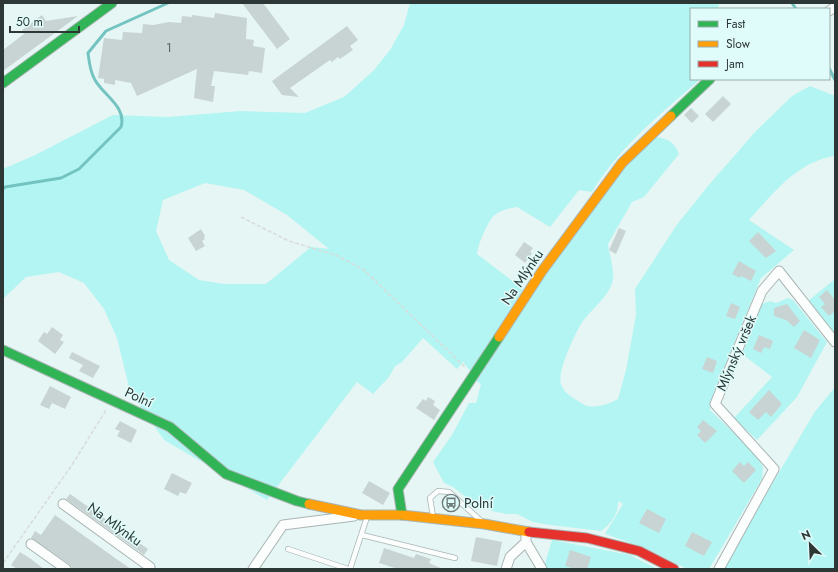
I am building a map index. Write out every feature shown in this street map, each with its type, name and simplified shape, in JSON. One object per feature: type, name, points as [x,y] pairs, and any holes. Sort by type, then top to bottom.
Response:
[{"type":"street","points":[[3,83],[112,3]]},
{"type":"street","name":"Na Mlýnku","points":[[402,515],[398,489],[542,271],[622,162],[709,80]]},
{"type":"street","name":"Mlýnský vršek","points":[[719,569],[774,469],[715,404],[762,291],[779,271],[835,342]]},
{"type":"street","name":"Polní","points":[[3,350],[170,427],[226,474],[297,501],[364,515],[402,515],[433,520],[484,524],[526,532],[587,538],[639,551],[674,569]]},
{"type":"street","name":"Na Mlýnku","points":[[63,504],[150,568]]},
{"type":"street","points":[[253,569],[283,525],[364,515]]},
{"type":"street","points":[[526,532],[526,542],[542,569]]},
{"type":"street","points":[[506,569],[510,557],[526,542]]},
{"type":"street","points":[[32,544],[66,569]]},
{"type":"lane","points":[[433,520],[430,498],[438,491],[450,492],[484,524]]},
{"type":"lane","points":[[288,549],[349,569],[362,535],[364,515]]},
{"type":"lane","points":[[362,535],[455,558]]},
{"type":"path","points":[[241,217],[289,241],[338,256],[364,270],[473,375]]},
{"type":"path","points":[[3,563],[72,466],[112,400]]},
{"type":"shaded area","points":[[410,3],[719,3],[718,8],[690,8],[690,80],[698,80],[697,82],[640,133],[614,161],[592,192],[579,190],[550,227],[517,207],[506,209],[496,214],[490,221],[481,239],[477,254],[523,289],[471,372],[463,362],[457,369],[423,338],[402,362],[395,366],[389,377],[373,394],[357,382],[267,500],[164,440],[130,391],[117,338],[104,309],[84,283],[59,272],[26,277],[3,299],[3,169],[33,156],[113,115],[168,117],[241,111],[305,113],[344,97],[374,70],[390,50],[404,25]],"holes":[[[205,183],[244,190],[287,215],[329,249],[311,247],[266,284],[224,284],[199,280],[169,260],[156,231],[163,200]]]},
{"type":"shaded area","points":[[810,86],[835,96],[835,156],[821,159],[797,172],[777,189],[749,220],[794,250],[761,278],[710,402],[710,410],[757,455],[763,468],[762,479],[709,569],[687,569],[646,548],[605,534],[623,504],[618,501],[614,518],[601,531],[533,522],[517,514],[492,511],[467,498],[453,487],[444,483],[433,462],[452,435],[469,403],[476,403],[481,384],[476,381],[548,269],[625,164],[656,137],[670,142],[679,154],[644,197],[632,202],[608,244],[613,269],[613,279],[610,289],[581,324],[561,371],[560,378],[562,388],[573,398],[587,406],[606,404],[618,399],[626,370],[636,315],[635,289],[676,226],[707,187],[756,131],[792,96]]},
{"type":"shaded area","points":[[835,279],[835,334],[808,301]]},
{"type":"shaded area","points":[[788,298],[793,300],[827,342],[797,397],[757,440],[734,418],[772,377],[742,354],[762,304],[770,301],[776,303]]},
{"type":"shaded area","points":[[835,387],[835,569],[722,569],[814,413]]},
{"type":"shaded area","points":[[552,540],[630,555],[657,569],[545,569],[544,567]]},
{"type":"building","points":[[242,3],[263,3],[290,39],[277,49]]},
{"type":"building","points":[[215,13],[247,18],[246,39],[254,40],[253,46],[265,48],[262,73],[249,71],[248,75],[214,71],[211,86],[215,86],[213,102],[194,98],[197,69],[137,96],[131,83],[115,80],[115,85],[104,83],[104,79],[98,78],[104,38],[122,40],[123,32],[142,33],[143,24],[153,25],[169,22],[181,23],[182,16],[192,17],[192,15],[214,18]]},
{"type":"building","points":[[42,15],[46,21],[78,16],[3,71],[3,50],[24,34],[22,30]]},
{"type":"building","points":[[347,26],[358,40],[350,46],[353,50],[340,59],[338,57],[332,62],[330,60],[290,88],[299,97],[282,95],[272,81]]},
{"type":"building","points":[[723,96],[731,104],[713,122],[705,114]]},
{"type":"building","points":[[691,108],[699,116],[692,123],[684,115]]},
{"type":"building","points":[[619,228],[626,231],[616,254],[609,250]]},
{"type":"building","points":[[201,229],[205,236],[205,239],[202,241],[205,246],[196,251],[188,238]]},
{"type":"building","points":[[758,232],[776,251],[766,258],[749,241]]},
{"type":"building","points":[[524,242],[533,248],[530,252],[532,253],[525,263],[515,255]]},
{"type":"building","points":[[739,261],[756,271],[751,281],[741,276],[740,278],[732,274]]},
{"type":"building","points":[[827,290],[835,300],[835,311],[829,316],[821,307],[825,304],[819,297]]},
{"type":"building","points":[[731,303],[740,307],[735,319],[726,316]]},
{"type":"building","points":[[787,304],[800,321],[794,327],[786,320],[774,316],[774,308]]},
{"type":"building","points":[[52,327],[63,335],[60,340],[64,342],[55,354],[38,341],[44,332],[47,334]]},
{"type":"building","points":[[804,330],[820,340],[811,358],[794,348]]},
{"type":"building","points":[[759,335],[773,341],[770,349],[764,347],[761,353],[753,349]]},
{"type":"building","points":[[72,352],[100,366],[93,378],[79,371],[83,365],[69,358]]},
{"type":"building","points":[[707,357],[717,361],[713,373],[702,369]]},
{"type":"building","points":[[50,386],[71,397],[65,409],[52,403],[49,409],[40,405]]},
{"type":"building","points":[[769,390],[782,404],[771,417],[766,412],[758,420],[749,412]]},
{"type":"building","points":[[428,397],[435,401],[433,405],[440,410],[434,420],[416,408],[423,399],[426,401]]},
{"type":"building","points":[[703,420],[717,431],[705,443],[697,435],[701,431],[697,427]]},
{"type":"building","points":[[120,421],[137,430],[131,443],[117,436],[120,431],[115,429]]},
{"type":"building","points":[[740,462],[744,466],[748,462],[756,470],[744,483],[732,471]]},
{"type":"building","points":[[172,473],[192,483],[186,494],[180,492],[178,496],[164,489]]},
{"type":"building","points":[[369,481],[390,493],[383,505],[362,493]]},
{"type":"building","points":[[70,494],[148,549],[144,555],[66,499]]},
{"type":"building","points":[[647,509],[666,519],[659,533],[639,523]]},
{"type":"building","points":[[55,515],[131,569],[73,569],[69,564],[31,538],[35,531],[41,535]]},
{"type":"building","points":[[692,532],[712,542],[704,556],[685,546]]},
{"type":"building","points":[[476,537],[502,542],[497,566],[471,561]]},
{"type":"building","points":[[384,548],[414,558],[416,554],[431,559],[429,563],[443,569],[398,569],[379,563]]},
{"type":"building","points":[[570,550],[591,557],[587,569],[576,569],[565,566]]},
{"type":"building","points":[[20,552],[44,569],[17,569],[11,565]]},
{"type":"waterway","points":[[3,189],[5,187],[61,178],[79,169],[121,127],[121,113],[114,102],[93,77],[88,53],[106,31],[168,3]]},
{"type":"waterway","points":[[792,3],[795,8]]},
{"type":"waterway","points":[[830,70],[835,80]]},
{"type":"traffic: fast","points":[[3,83],[112,3]]},
{"type":"traffic: fast","points":[[671,116],[709,80]]},
{"type":"traffic: fast","points":[[402,515],[398,489],[499,337]]},
{"type":"traffic: fast","points":[[3,350],[170,427],[226,474],[297,501],[309,504]]},
{"type":"traffic: slow","points":[[499,337],[542,271],[622,163],[671,116]]},
{"type":"traffic: slow","points":[[309,504],[361,515],[402,515],[484,524],[529,532]]},
{"type":"traffic: jam","points":[[529,532],[587,538],[639,551],[674,569]]},
{"type":"place","name":"Polní","points":[[451,503]]}]
